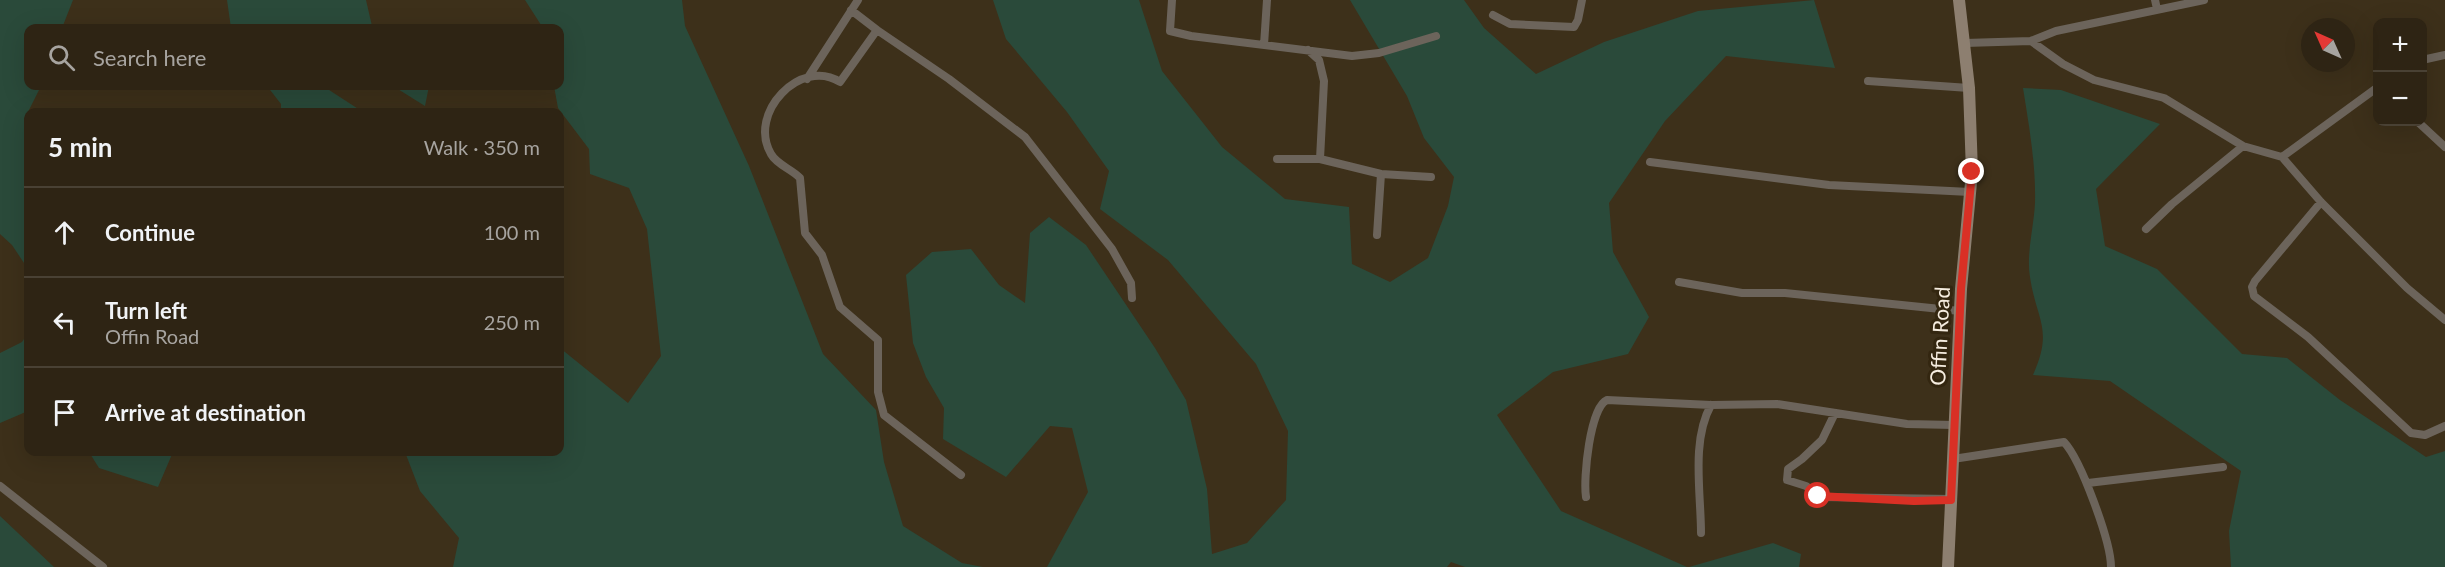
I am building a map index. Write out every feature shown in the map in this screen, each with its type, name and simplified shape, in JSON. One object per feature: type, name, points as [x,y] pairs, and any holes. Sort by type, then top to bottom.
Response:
[{"type":"street","points":[[807,79],[858,0]]},
{"type":"street","points":[[1172,0],[1170,32],[1264,45],[1352,56],[1379,53],[1436,36]]},
{"type":"street","points":[[1264,45],[1267,0]]},
{"type":"street","points":[[1493,15],[1510,24],[1574,27],[1578,20],[1582,0]]},
{"type":"street","name":"Offin Road","points":[[1948,567],[1960,311],[1970,192],[1970,88],[1959,0]]},
{"type":"street","points":[[1965,43],[2031,41],[2056,31],[2156,5],[2204,0]]},
{"type":"street","points":[[851,9],[1025,137],[1112,249],[1131,283],[1132,298]]},
{"type":"street","points":[[877,30],[840,82],[830,76],[820,75],[791,83],[763,127],[771,156],[800,178],[805,233],[822,255],[843,312],[878,340],[878,393],[884,415],[962,475]]},
{"type":"street","points":[[2031,41],[2063,64],[2094,80],[2164,98],[2243,146],[2282,157],[2321,202],[2407,288],[2445,320]]},
{"type":"street","points":[[1308,50],[1319,60],[1324,81],[1320,159]]},
{"type":"street","points":[[2427,59],[2445,55]]},
{"type":"street","points":[[1868,81],[1970,88]]},
{"type":"street","points":[[2282,157],[2373,91]]},
{"type":"street","points":[[2422,126],[2445,147]]},
{"type":"street","points":[[2146,230],[2172,204],[2243,146]]},
{"type":"street","points":[[1278,159],[1320,159],[1381,174],[1431,177]]},
{"type":"street","points":[[1650,162],[1829,185],[1970,192]]},
{"type":"street","points":[[1377,235],[1381,174]]},
{"type":"street","points":[[2321,202],[2255,281],[2252,287],[2254,296],[2308,337],[2411,433],[2425,435],[2445,426]]},
{"type":"street","points":[[1679,282],[1742,292],[1785,293],[1960,311]]},
{"type":"street","points":[[1586,497],[1584,462],[1602,402],[1777,404],[1907,424],[1954,425]]},
{"type":"street","points":[[1701,533],[1700,456],[1704,423],[1711,405]]},
{"type":"street","points":[[1835,413],[1822,441],[1788,469],[1787,480],[1806,486],[1821,497],[1951,500]]},
{"type":"street","points":[[1953,459],[2064,442],[2088,483],[2095,512],[2108,541],[2111,567]]},
{"type":"street","points":[[2088,483],[2223,467]]},
{"type":"street","points":[[0,486],[103,567]]},
{"type":"green space","points":[[0,0],[73,0],[64,24],[24,24],[24,90],[39,90],[30,108],[24,108],[24,263],[12,245],[0,234]]},
{"type":"green space","points":[[227,0],[366,0],[372,24],[230,24]]},
{"type":"green space","points":[[525,0],[682,0],[685,26],[749,166],[823,354],[876,410],[884,462],[903,526],[962,563],[983,567],[453,567],[459,538],[420,491],[407,456],[564,456],[564,351],[628,403],[661,356],[647,229],[629,188],[590,174],[589,149],[564,116],[564,108],[558,108],[555,90],[564,90],[564,24],[540,24]]},
{"type":"green space","points":[[993,0],[1139,0],[1162,71],[1222,147],[1285,199],[1349,207],[1352,264],[1390,282],[1428,258],[1448,206],[1454,177],[1424,138],[1407,96],[1350,0],[1464,0],[1484,28],[1536,74],[1604,42],[1698,11],[1814,0],[1835,68],[1726,56],[1665,121],[1609,203],[1613,252],[1649,317],[1628,354],[1553,372],[1497,415],[1561,511],[1687,567],[1465,567],[1451,562],[1447,567],[1047,567],[1088,492],[1072,428],[1050,426],[1006,477],[943,439],[944,408],[926,377],[913,343],[906,275],[932,252],[971,249],[999,285],[1025,303],[1030,233],[1049,217],[1086,245],[1155,348],[1186,400],[1207,489],[1212,554],[1247,543],[1286,500],[1288,431],[1256,364],[1168,260],[1100,209],[1109,171],[1067,112],[1006,39]]},
{"type":"green space","points":[[2023,88],[2061,90],[2160,124],[2096,189],[2105,246],[2157,269],[2242,354],[2287,358],[2340,400],[2426,457],[2445,451],[2445,567],[2231,567],[2229,531],[2241,471],[2110,381],[2033,375],[2039,359],[2043,335],[2029,268],[2035,188],[2032,145]]},
{"type":"green space","points":[[270,90],[329,90],[357,108],[281,108],[281,104]]},
{"type":"green space","points":[[399,90],[428,90],[425,106]]},
{"type":"green space","points":[[24,339],[24,413],[0,423],[0,353]]},
{"type":"green space","points":[[92,456],[171,456],[158,487],[99,468]]},
{"type":"green space","points":[[0,516],[54,567],[0,567]]},
{"type":"green space","points":[[1773,543],[1801,554],[1799,567],[1689,567]]},
{"type":"route","points":[[1818,496],[1863,496],[1914,501],[1951,500],[1961,289],[1972,172]]}]
